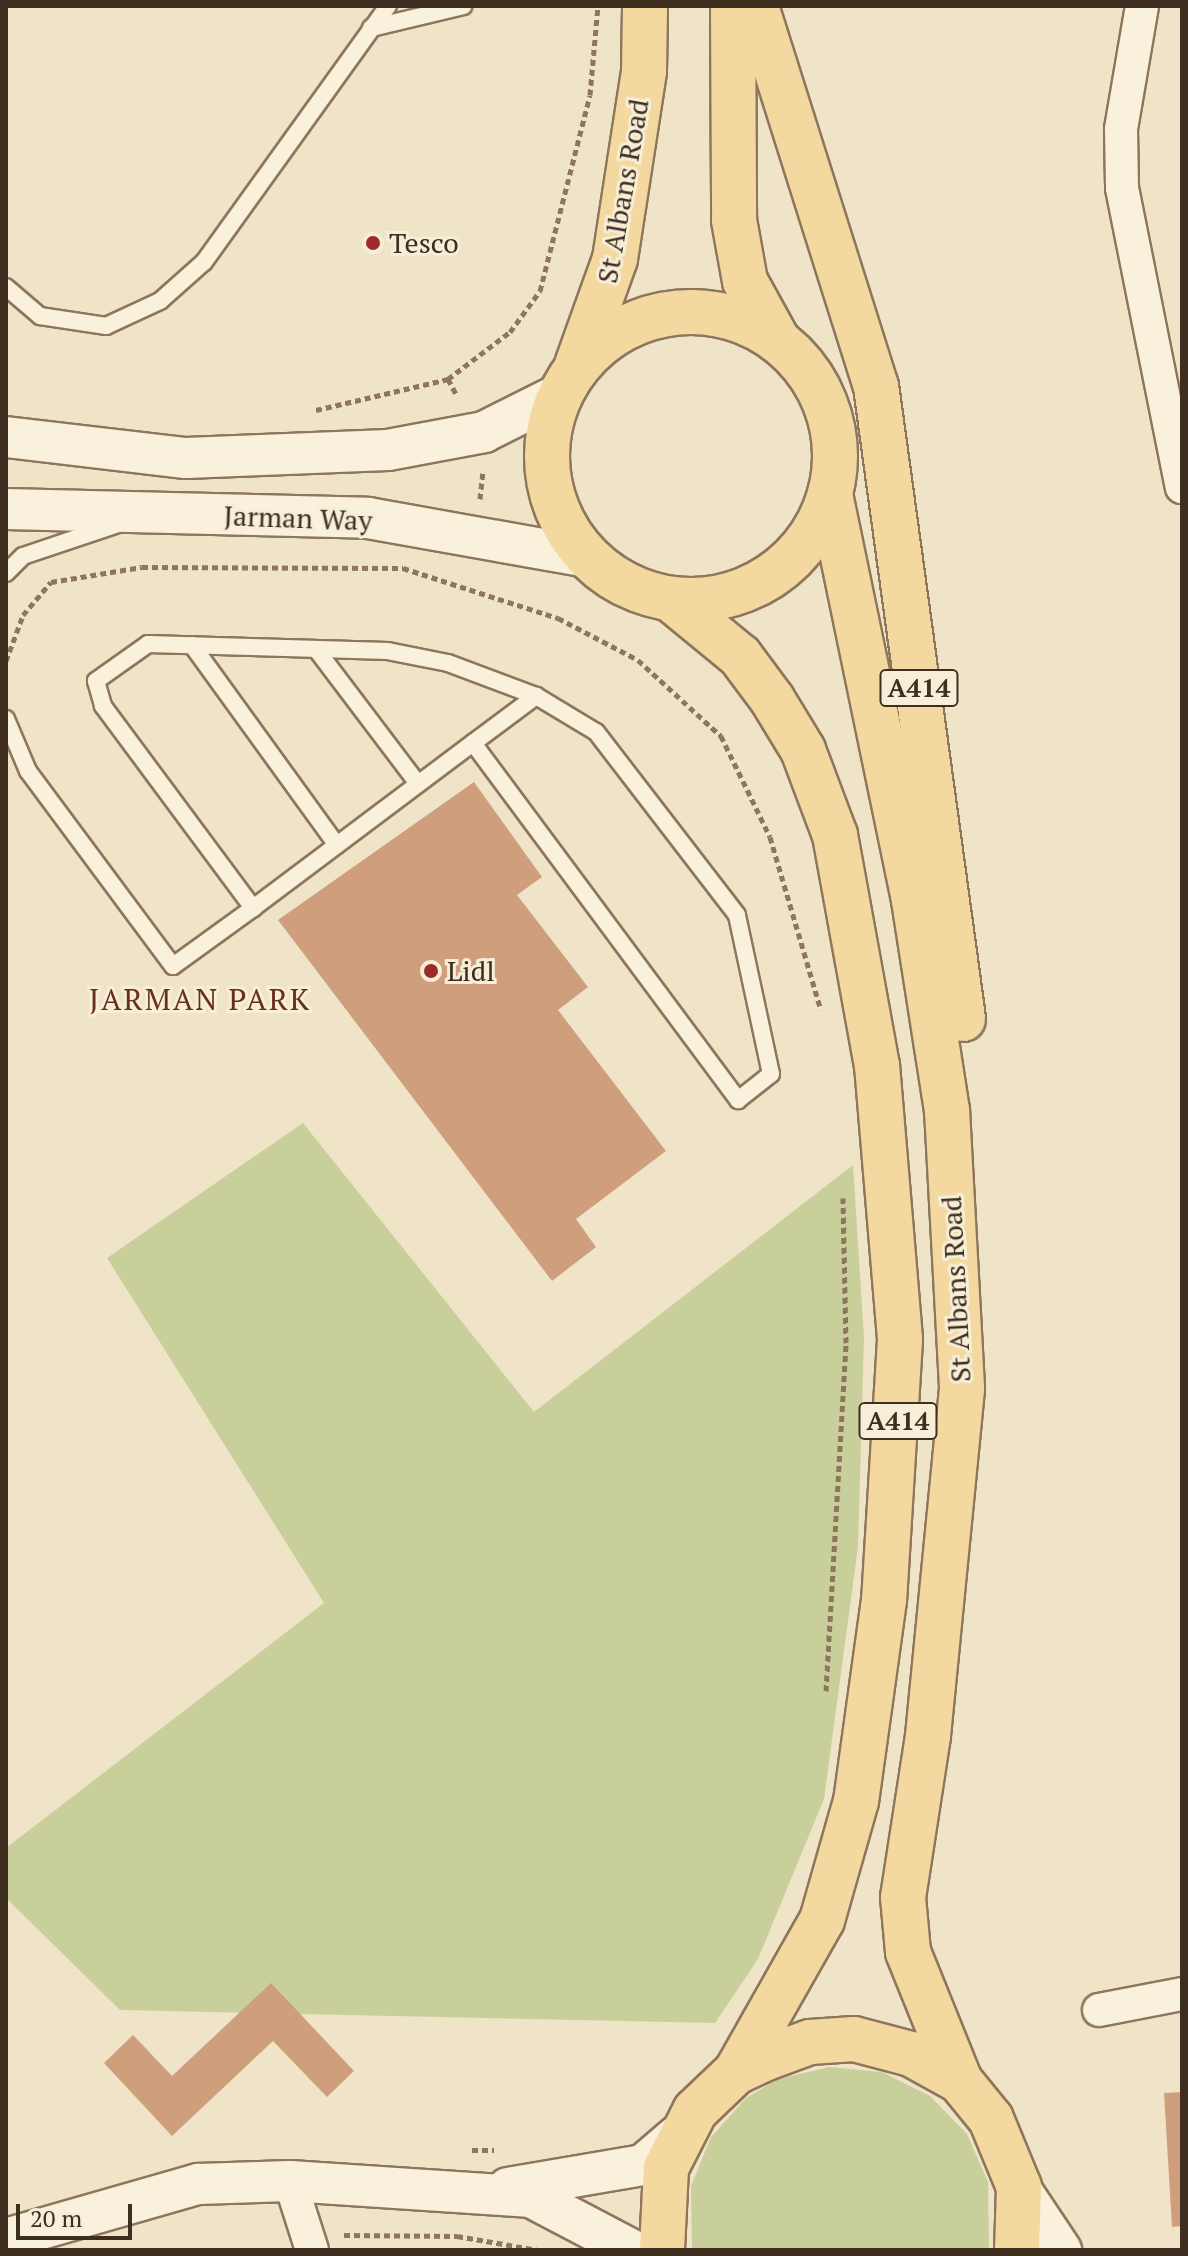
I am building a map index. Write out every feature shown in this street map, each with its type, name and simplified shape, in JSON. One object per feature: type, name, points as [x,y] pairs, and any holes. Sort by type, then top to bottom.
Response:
[{"type":"main road","name":"St Albans Road","points":[[645,6],[644,71],[615,259],[548,436],[548,480],[562,521],[587,557],[626,586],[673,601],[740,656],[772,699],[803,750],[835,835],[877,1065],[900,1340],[884,1600],[856,1801],[822,1920],[736,2072]]},
{"type":"main road","points":[[733,6],[734,220],[745,281],[778,341]]},
{"type":"main road","name":"A414","points":[[756,6],[876,386],[964,1028],[970,1122],[962,1389]]},
{"type":"main road","points":[[568,382],[607,338],[648,318],[678,314],[738,320],[778,341],[803,365],[828,416],[835,461],[830,494],[814,532],[788,564],[728,595],[673,601]]},
{"type":"main road","name":"St Albans Road","points":[[830,494],[931,993],[947,1110],[962,1389],[930,1721],[903,1897],[908,1952],[960,2081]]},
{"type":"main road","points":[[662,2250],[659,2207],[677,2136],[736,2072],[810,2042],[854,2039],[911,2054],[960,2081],[991,2119],[1019,2187],[1017,2250]]},
{"type":"street","points":[[1142,6],[1121,129],[1122,188],[1182,487]]},
{"type":"street","points":[[6,437],[186,458],[388,450],[472,434],[568,382]]},
{"type":"street","name":"Jarman Way","points":[[6,509],[368,518],[587,557]]},
{"type":"street","points":[[1099,2010],[1182,1994]]},
{"type":"street","points":[[6,2239],[198,2184],[290,2181],[492,2190],[619,2172],[643,2165],[677,2136]]},
{"type":"street","points":[[290,2181],[309,2243]]},
{"type":"street","points":[[1019,2187],[1061,2250]]},
{"type":"street","points":[[492,2190],[565,2210],[632,2250]]},
{"type":"lane","points":[[6,287],[40,316],[106,326],[160,301],[204,262],[388,6]]},
{"type":"lane","points":[[371,28],[463,6]]},
{"type":"lane","points":[[6,573],[23,556],[149,514]]},
{"type":"lane","points":[[253,908],[103,706],[96,681],[148,644],[388,651],[448,663],[536,696],[596,732],[737,915],[771,1074],[738,1100],[473,743]]},
{"type":"lane","points":[[192,645],[337,845]]},
{"type":"lane","points":[[316,649],[418,784]]},
{"type":"lane","points":[[6,719],[28,771],[173,966],[536,696]]},
{"type":"lane","points":[[6,756],[28,771]]},
{"type":"path","points":[[305,412],[448,379],[510,332],[540,291],[590,95],[598,6]]},
{"type":"path","points":[[448,379],[472,434],[483,469],[464,584]]},
{"type":"path","points":[[6,661],[23,615],[51,582],[80,572],[354,563],[464,584],[558,618],[638,660],[721,736],[770,837],[824,1019]]},
{"type":"path","points":[[824,1705],[846,1343],[843,1183]]},
{"type":"path","points":[[463,2150],[501,2151]]},
{"type":"path","points":[[309,2243],[457,2236],[538,2250]]},
{"type":"green space","points":[[303,1123],[534,1412],[853,1165],[864,1338],[858,1547],[824,1799],[758,1959],[715,2023],[120,2010],[6,1898],[6,1848],[324,1603],[107,1258]]},
{"type":"green space","points":[[829,2067],[882,2072],[930,2096],[967,2134],[988,2182],[989,2250],[692,2250],[691,2186],[711,2137],[746,2098],[778,2079]]},
{"type":"building","points":[[474,782],[542,877],[517,895],[588,987],[558,1010],[666,1151],[576,1219],[596,1247],[552,1281],[278,920]]},
{"type":"building","points":[[271,1983],[354,2071],[327,2097],[273,2041],[172,2136],[104,2063],[133,2035],[172,2076]]},
{"type":"building","points":[[1182,2092],[1182,2226],[1172,2227],[1164,2093]]},
{"type":"place","name":"Tesco","points":[[373,243]]},
{"type":"place","name":"Lidl","points":[[431,971]]},
{"type":"district","name":"JARMAN PARK","points":[[200,999]]}]
